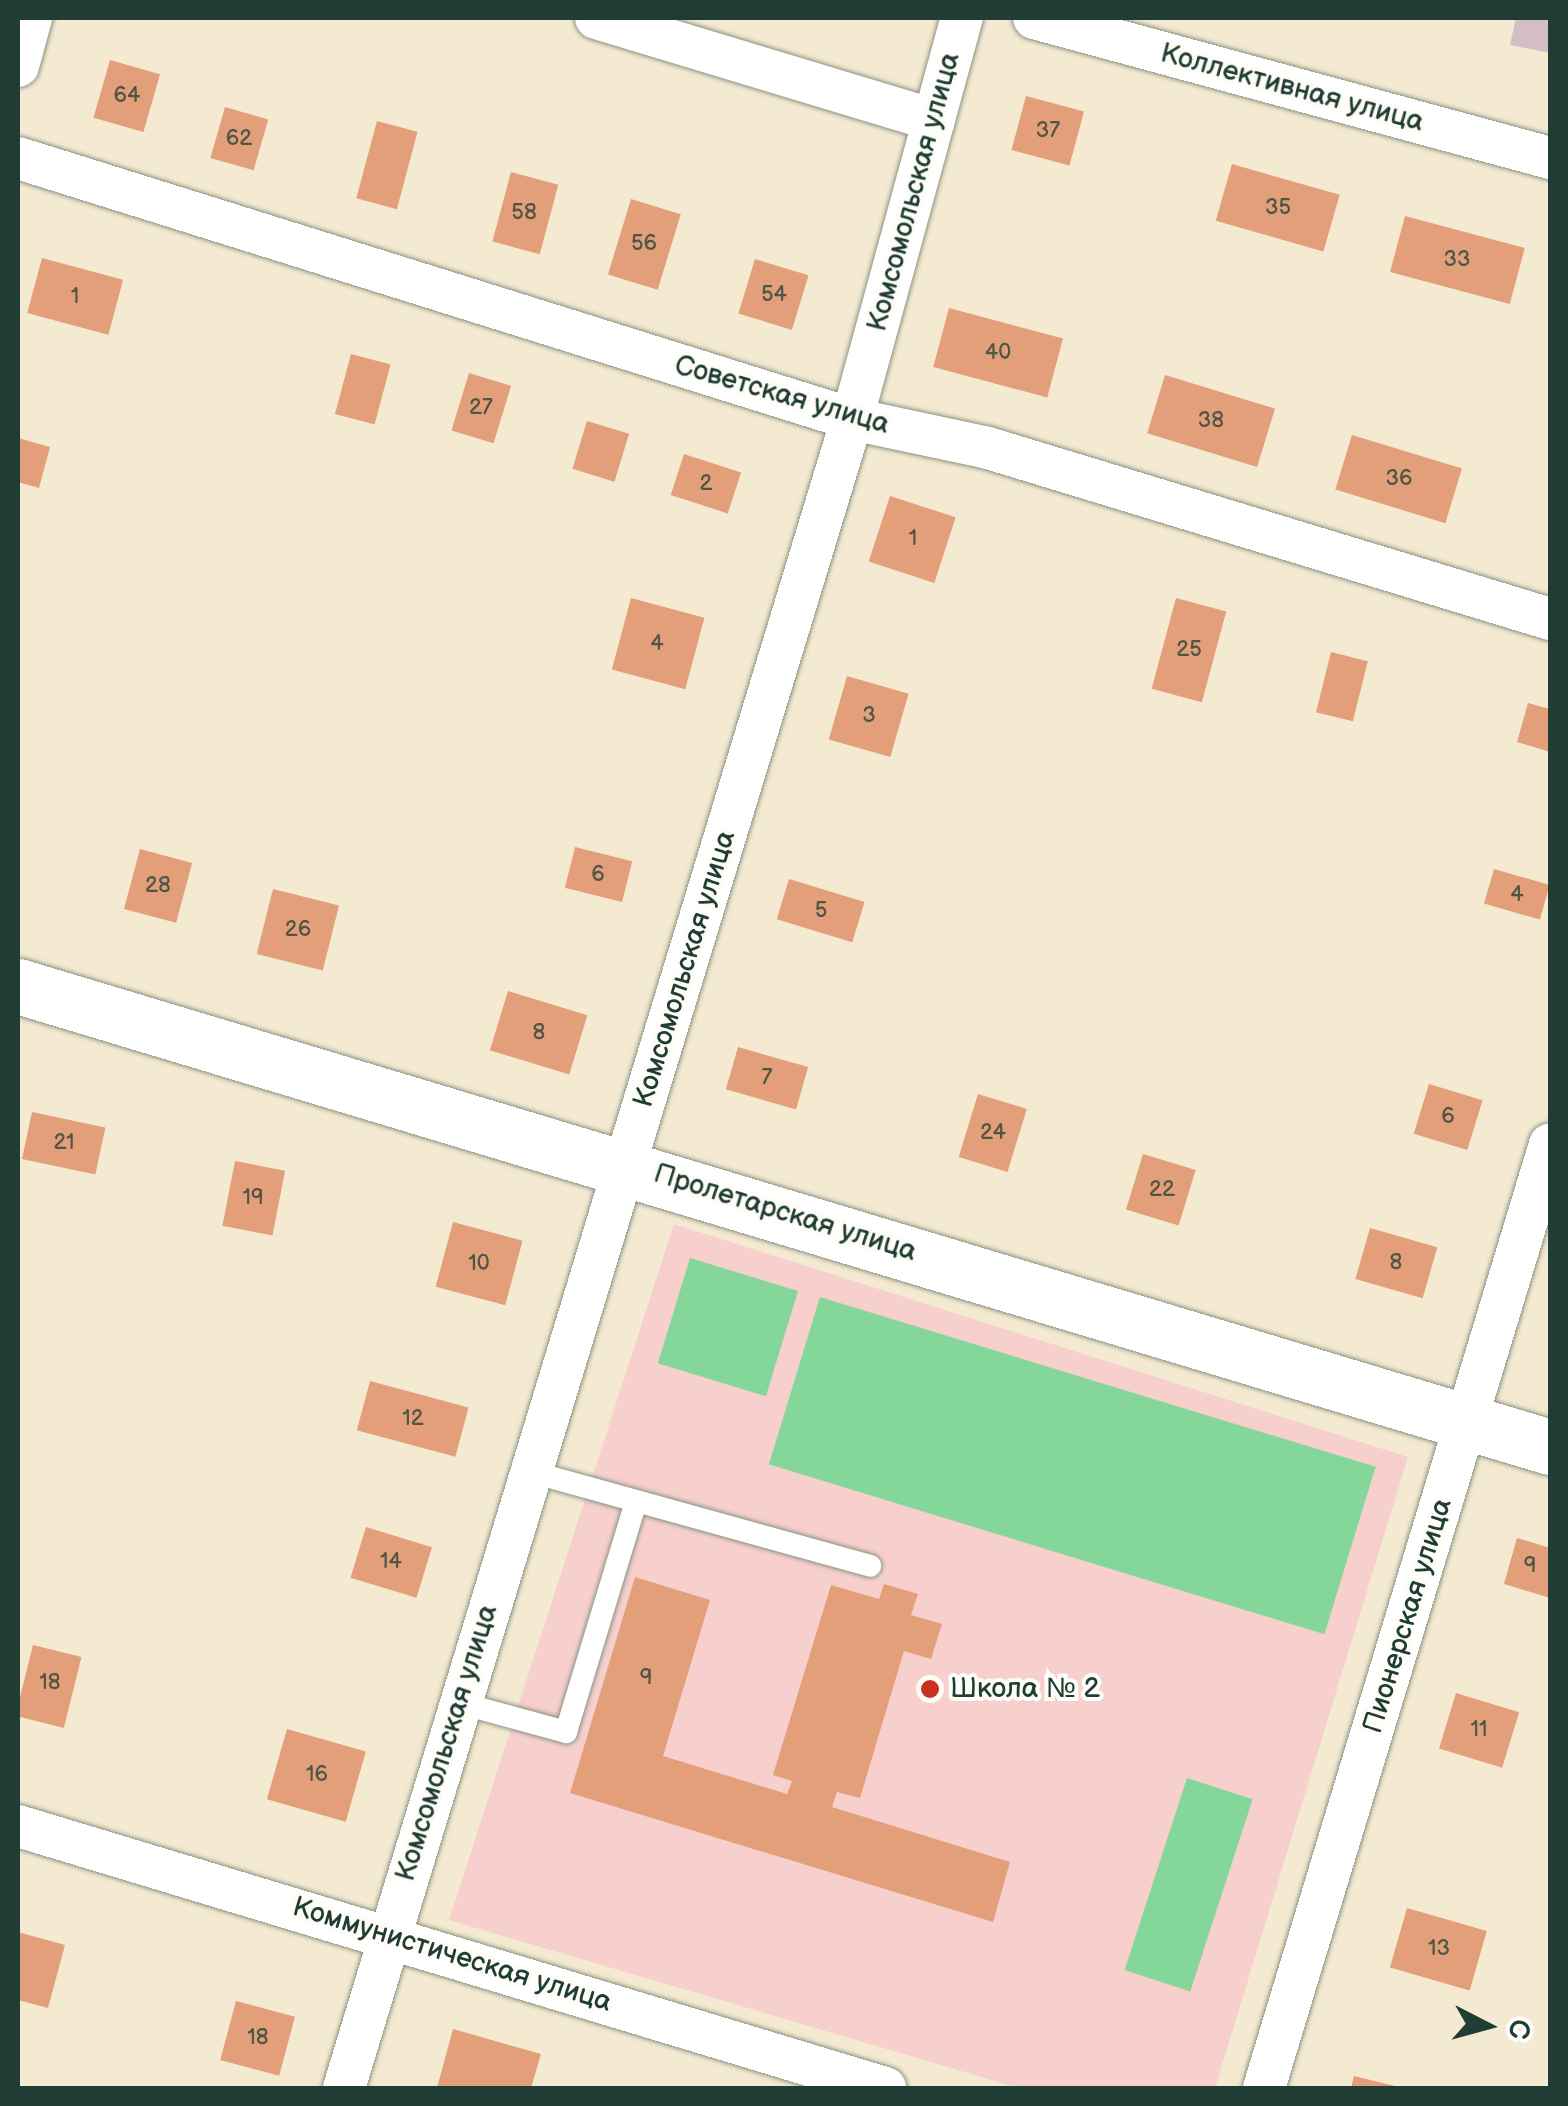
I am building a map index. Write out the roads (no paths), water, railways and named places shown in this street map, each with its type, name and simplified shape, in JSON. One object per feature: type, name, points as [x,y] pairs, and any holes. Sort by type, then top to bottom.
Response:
[{"type":"street","points":[[18,66],[31,18]]},
{"type":"street","points":[[596,18],[934,120]]},
{"type":"street","name":"Комсомольская улица","points":[[344,2088],[388,1933],[852,420],[962,18]]},
{"type":"street","name":"Коллективная улица","points":[[1034,18],[1550,158]]},
{"type":"street","name":"Советская улица","points":[[18,158],[852,420],[988,448],[1550,619]]},
{"type":"street","name":"Пролетарская улица","points":[[18,986],[626,1164],[1550,1446]]},
{"type":"street","name":"Пионерская улица","points":[[1264,2088],[1550,1144]]},
{"type":"street","name":"Коммунистическая улица","points":[[18,1826],[388,1933],[885,2088]]},
{"type":"lane","points":[[532,1472],[870,1566]]},
{"type":"lane","points":[[460,1702],[566,1732],[636,1500]]},
{"type":"place","name":"Школа № 2","points":[[930,1689]]}]
